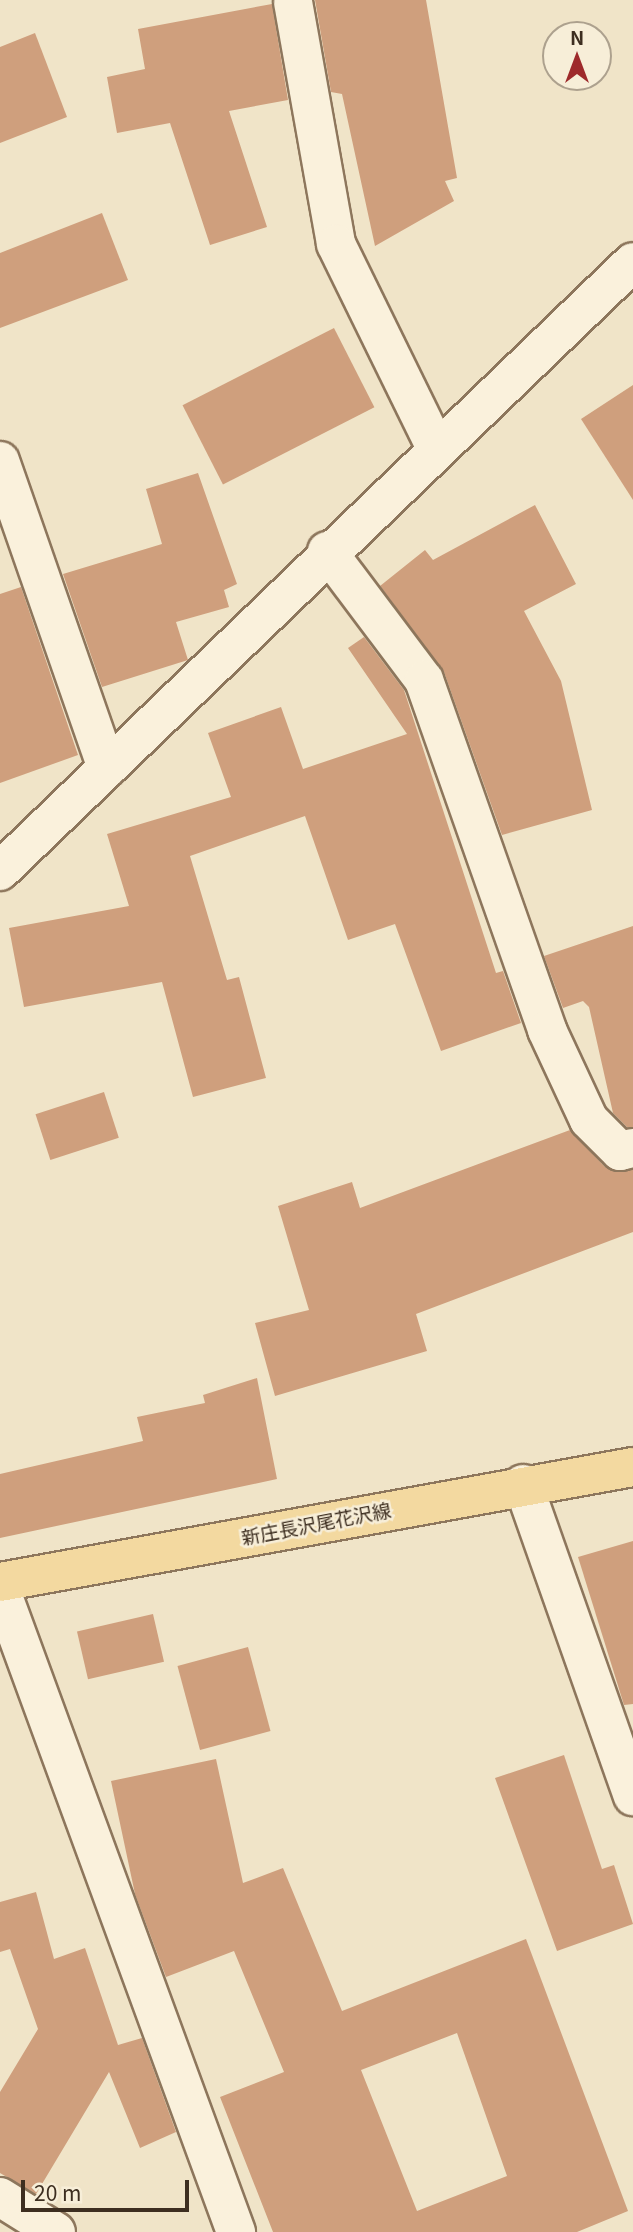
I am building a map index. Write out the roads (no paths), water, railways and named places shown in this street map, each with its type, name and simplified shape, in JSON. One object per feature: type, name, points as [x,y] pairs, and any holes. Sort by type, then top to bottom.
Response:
[{"type":"main road","name":"新庄長沢尾花沢線","points":[[0,1582],[523,1484],[633,1467]]},
{"type":"street","points":[[293,2],[336,244],[436,447]]},
{"type":"street","points":[[0,871],[327,551],[633,262]]},
{"type":"street","points":[[0,461],[107,768]]},
{"type":"street","points":[[327,551],[424,680],[547,1030],[589,1120],[620,1151],[633,1148]]},
{"type":"street","points":[[523,1484],[633,1796]]},
{"type":"street","points":[[0,1588],[236,2232]]},
{"type":"street","points":[[0,2197],[56,2232]]}]
